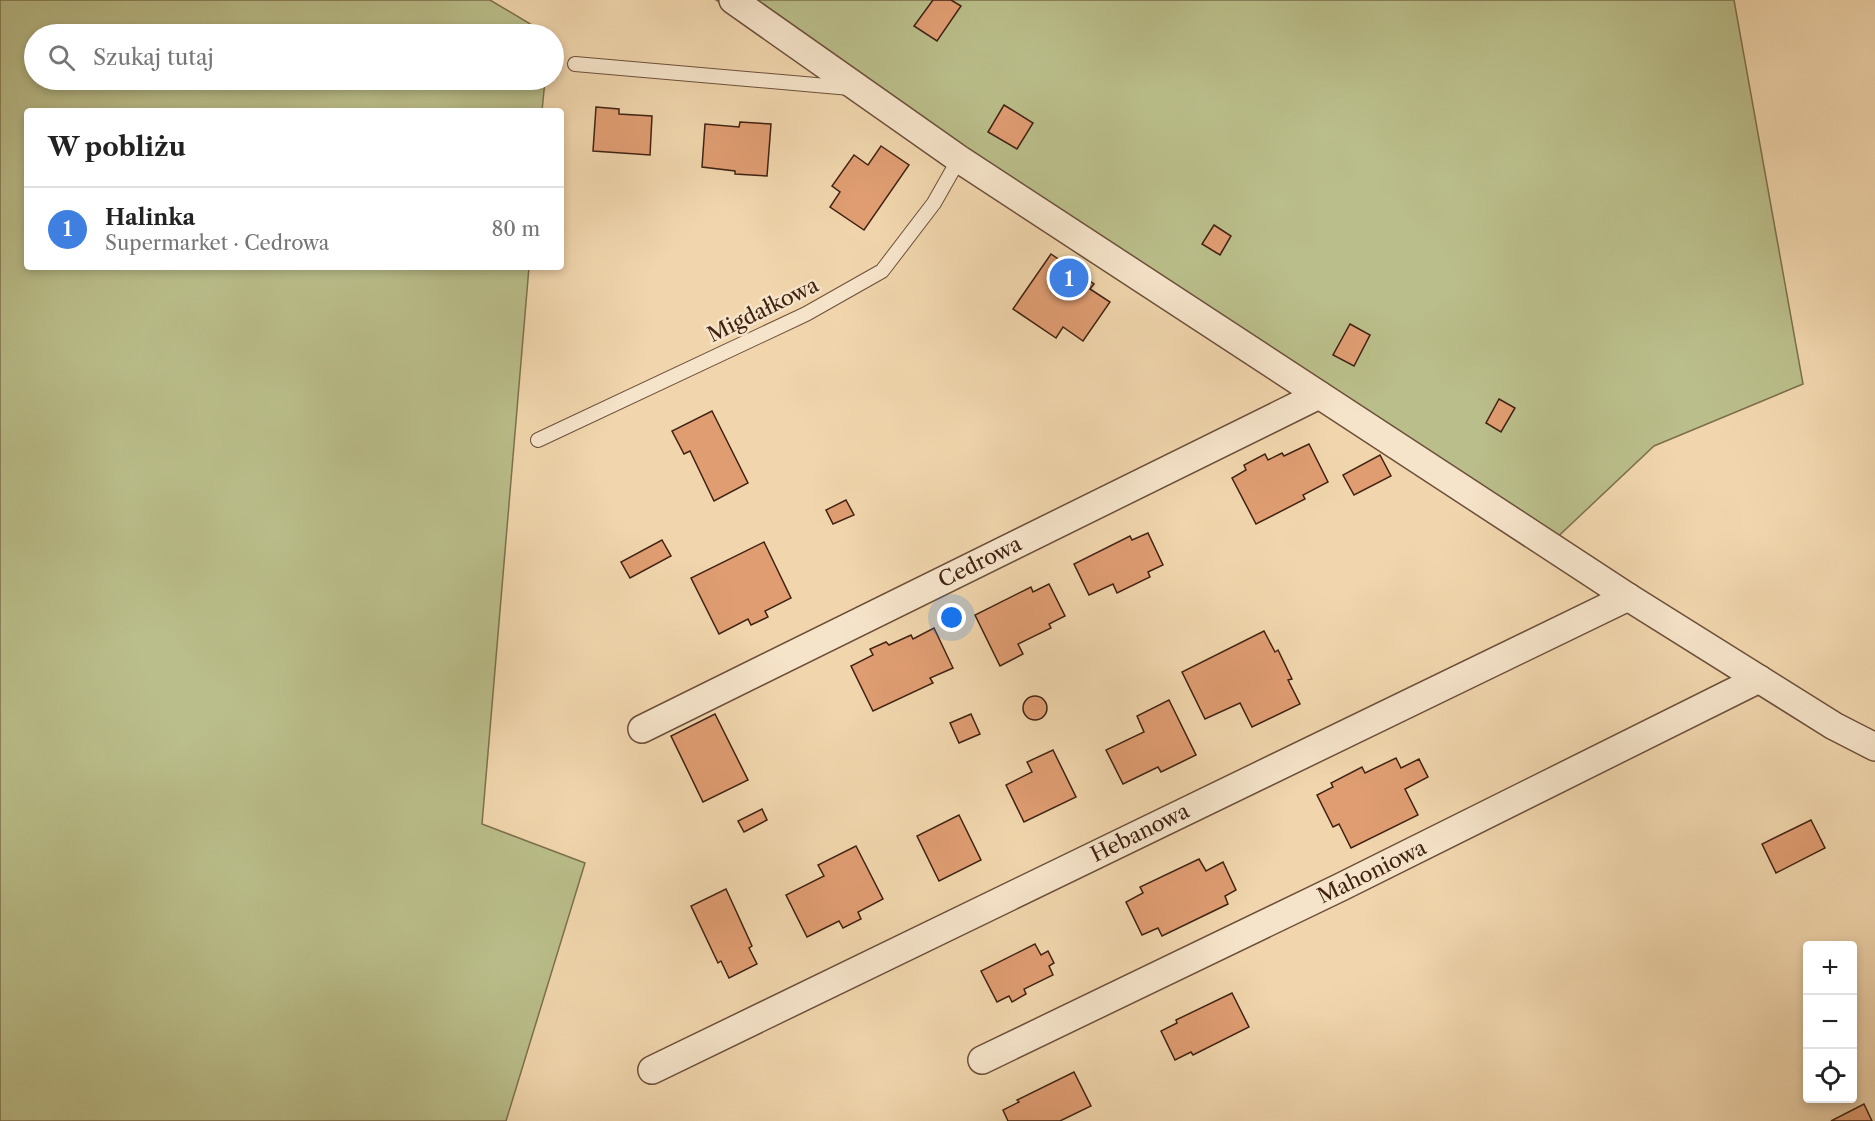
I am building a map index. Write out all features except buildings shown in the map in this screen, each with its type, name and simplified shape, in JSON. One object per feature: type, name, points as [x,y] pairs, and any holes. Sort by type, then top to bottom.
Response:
[{"type":"street","points":[[733,0],[959,159],[1319,395],[1628,597],[1834,726],[1875,747]]},
{"type":"street","name":"Cedrowa","points":[[642,729],[1319,395]]},
{"type":"street","name":"Hebanowa","points":[[652,1070],[1628,597]]},
{"type":"street","name":"Mahoniowa","points":[[982,1060],[1341,887],[1759,679]]},
{"type":"lane","points":[[575,64],[858,89]]},
{"type":"lane","name":"Migdałkowa","points":[[538,441],[806,314],[882,271],[934,203],[959,159]]},
{"type":"green space","points":[[0,0],[490,0],[530,24],[24,24],[24,90],[544,90],[542,108],[24,108],[24,270],[529,270],[482,824],[585,863],[506,1121],[0,1121]]},
{"type":"green space","points":[[716,0],[1734,0],[1803,384],[1654,446],[1550,544]]},
{"type":"place","name":"Halinka","points":[[1069,278]]}]
